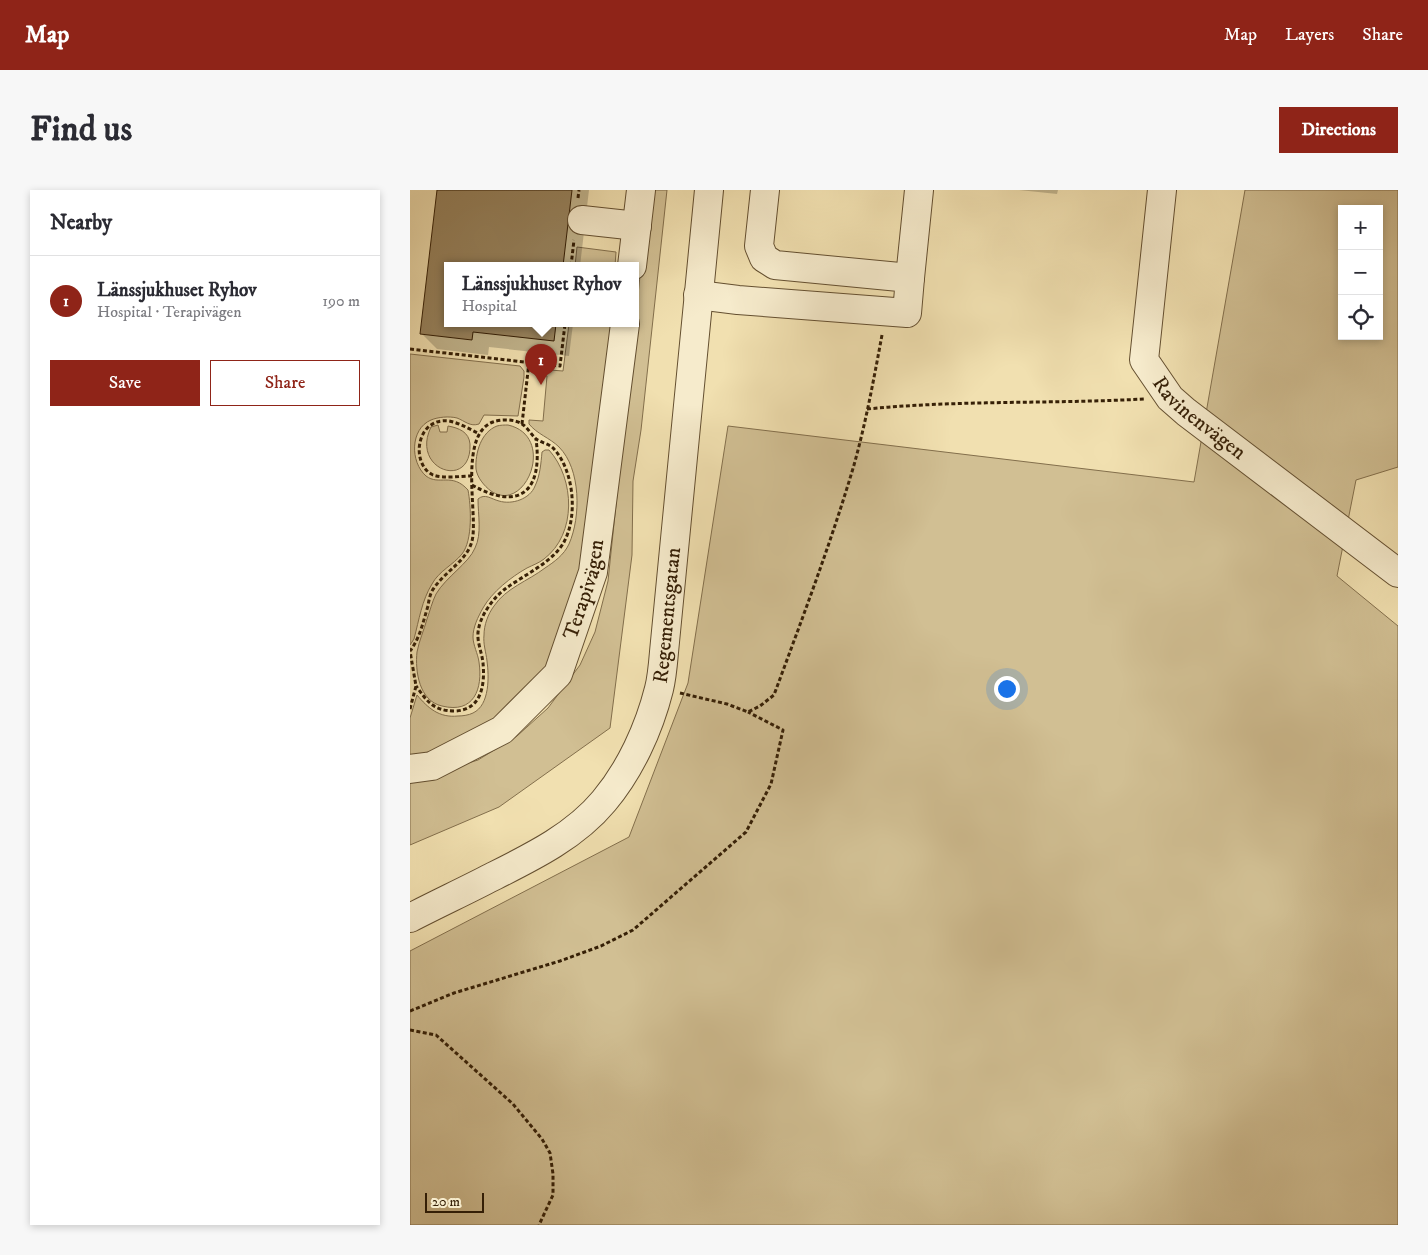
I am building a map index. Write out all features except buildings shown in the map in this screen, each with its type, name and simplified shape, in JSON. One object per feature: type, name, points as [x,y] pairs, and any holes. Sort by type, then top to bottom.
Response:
[{"type":"street","points":[[632,262],[641,190]]},
{"type":"street","name":"Regementsgatan","points":[[410,918],[555,843],[586,818],[603,803],[616,785],[649,722],[659,688],[664,652],[709,190]]},
{"type":"street","points":[[765,190],[758,246],[764,258],[775,265],[910,278]]},
{"type":"street","points":[[698,295],[738,300],[907,313],[919,190]]},
{"type":"street","name":"Ravinenvägen","points":[[1162,190],[1144,360],[1170,398],[1186,412],[1398,573]]},
{"type":"street","points":[[582,220],[637,226]]},
{"type":"street","name":"Terapivägen","points":[[410,769],[432,766],[502,730],[558,674],[593,572],[625,327]]},
{"type":"path","points":[[748,712],[760,706],[774,695],[827,548],[854,464],[887,312]]},
{"type":"path","points":[[410,349],[560,366],[565,327]]},
{"type":"path","points":[[522,424],[529,362]]},
{"type":"path","points":[[867,409],[959,403],[1093,402],[1170,398]]},
{"type":"path","points":[[410,709],[416,686],[410,651],[416,642],[432,590],[445,574],[466,554],[471,546],[474,516],[472,476],[478,433],[491,422],[499,420],[511,420],[522,424],[536,439],[553,447],[562,459],[571,484],[573,504],[564,542],[546,562],[497,595],[483,616],[478,634],[483,664],[483,686],[480,696],[473,704],[457,711],[446,710],[429,704],[416,686]]},
{"type":"path","points":[[472,476],[434,475],[425,471],[416,450],[420,434],[431,423],[449,421],[478,433]]},
{"type":"path","points":[[472,486],[483,492],[506,498],[516,497],[521,494],[534,479],[538,451],[536,439]]},
{"type":"path","points":[[410,1011],[454,992],[560,961],[601,946],[633,930],[746,832],[771,784],[783,730],[748,712],[727,704],[659,688]]},
{"type":"path","points":[[410,1030],[436,1035],[513,1104],[542,1138],[550,1153],[553,1174],[553,1196],[539,1225]]},
{"type":"shaded area","points":[[649,190],[667,190],[641,430],[633,481],[632,555],[610,728],[499,807],[410,845],[410,781],[478,760],[517,736],[548,708],[580,665],[595,632],[608,581],[635,327],[639,327],[639,285]]},
{"type":"shaded area","points":[[1245,190],[1398,190],[1398,467],[1356,480],[1337,576],[1398,626],[1398,1225],[410,1225],[410,951],[629,837],[688,683],[728,426],[1194,482]]},
{"type":"shaded area","points":[[577,247],[616,252],[615,262],[575,262]]},
{"type":"shaded area","points":[[569,327],[613,327],[590,539],[549,666],[491,723],[435,750],[410,757],[410,718],[417,695],[425,704],[440,714],[451,716],[466,715],[479,709],[483,704],[488,682],[484,631],[490,612],[505,594],[555,561],[569,544],[576,521],[577,507],[577,494],[572,468],[559,447],[529,424],[529,420],[543,421],[547,376],[535,375],[537,369],[563,371]]},
{"type":"shaded area","points":[[410,354],[520,366],[524,371],[524,377],[518,416],[484,415],[479,424],[476,425],[457,418],[440,418],[424,424],[416,438],[415,455],[417,463],[426,476],[436,480],[457,482],[468,490],[470,532],[466,548],[462,554],[438,575],[429,590],[421,610],[414,639],[410,645]]},
{"type":"shaded area","points":[[438,425],[440,432],[447,432],[448,426],[460,429],[468,436],[470,444],[468,459],[462,467],[453,471],[443,469],[435,464],[429,454],[427,442],[431,427]]},
{"type":"shaded area","points":[[508,425],[523,432],[531,443],[533,457],[531,471],[525,484],[515,492],[504,496],[491,491],[483,484],[476,469],[476,463],[480,444],[487,433],[497,426]]},
{"type":"shaded area","points":[[549,450],[558,462],[568,491],[567,521],[562,536],[555,548],[544,559],[508,580],[491,596],[483,608],[473,633],[480,672],[474,697],[469,703],[453,708],[434,703],[423,692],[420,684],[417,652],[436,594],[468,559],[475,548],[479,531],[478,499],[486,496],[499,501],[509,502],[525,498],[533,491],[537,482],[542,452]]},
{"type":"place","name":"Länssjukhuset Ryhov","points":[[541,385]]}]
